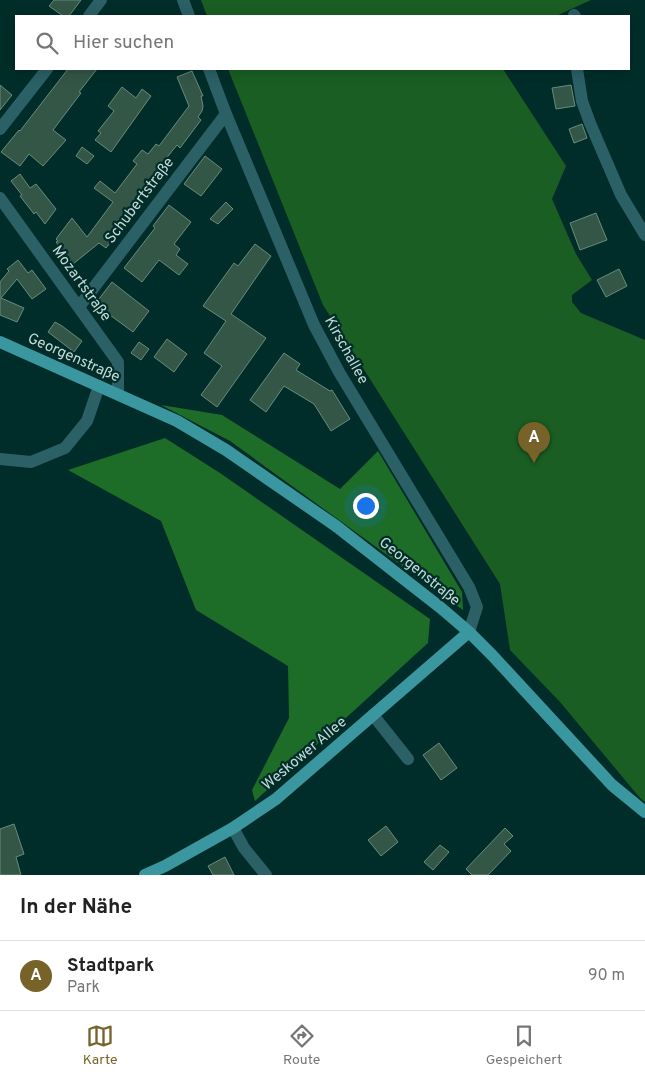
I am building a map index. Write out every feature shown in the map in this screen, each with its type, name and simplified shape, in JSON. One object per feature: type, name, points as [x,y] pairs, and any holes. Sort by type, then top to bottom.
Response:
[{"type":"main road","name":"Georgenstraße","points":[[0,342],[177,421],[226,450],[336,526],[469,632],[612,785],[645,812]]},
{"type":"main road","name":"Weskower Allee","points":[[144,875],[165,866],[233,828],[276,799],[469,632]]},
{"type":"street","points":[[89,15],[101,0]]},
{"type":"street","points":[[183,0],[189,15]]},
{"type":"street","points":[[0,129],[46,70]]},
{"type":"street","name":"Kirschallee","points":[[209,70],[314,325],[327,352],[469,587],[477,607],[469,632]]},
{"type":"street","points":[[577,70],[582,102],[590,123],[621,196],[645,235]]},
{"type":"street","name":"Schubertstraße","points":[[79,307],[226,114]]},
{"type":"street","name":"Mozartstraße","points":[[0,198],[118,362],[118,394]]},
{"type":"street","points":[[0,459],[31,462],[65,448],[87,421],[99,386]]},
{"type":"street","points":[[372,715],[408,759]]},
{"type":"street","points":[[233,828],[244,848],[266,875]]},
{"type":"green space","points":[[201,0],[591,0],[558,15],[207,15]]},
{"type":"green space","points":[[228,70],[504,70],[566,166],[552,199],[576,254],[592,280],[572,295],[572,302],[581,313],[645,340],[645,802],[560,702],[510,650],[500,584],[323,305]]},
{"type":"green space","points":[[161,405],[222,415],[340,489],[378,451],[462,592],[463,610],[230,441]]},
{"type":"green space","points":[[165,438],[220,473],[430,619],[428,643],[255,801],[252,790],[289,718],[288,666],[196,610],[161,521],[68,470]]},
{"type":"building","points":[[54,0],[81,0],[70,15],[62,15],[49,6]]},
{"type":"building","points":[[67,70],[96,70],[53,130],[66,140],[43,166],[29,154],[20,166],[1,152],[20,131]]},
{"type":"building","points":[[192,71],[203,96],[201,96],[202,111],[198,117],[201,120],[180,148],[177,145],[164,161],[169,165],[163,174],[159,171],[125,215],[129,218],[106,248],[99,243],[73,264],[56,242],[58,241],[56,239],[72,218],[87,237],[113,202],[94,188],[100,181],[115,193],[137,164],[133,161],[142,150],[148,154],[156,144],[159,146],[189,106],[177,77]]},
{"type":"building","points":[[0,85],[12,95],[0,110]]},
{"type":"building","points":[[571,85],[575,106],[556,109],[552,88]]},
{"type":"building","points":[[122,87],[136,98],[142,89],[151,96],[111,152],[95,140],[101,133],[98,131],[114,111],[108,106]]},
{"type":"building","points":[[582,124],[587,138],[574,143],[569,129]]},
{"type":"building","points":[[82,147],[94,156],[87,164],[76,156]]},
{"type":"building","points":[[205,156],[222,169],[201,196],[184,184]]},
{"type":"building","points":[[20,174],[30,188],[36,184],[56,209],[45,224],[36,212],[34,214],[11,181]]},
{"type":"building","points":[[226,202],[233,209],[218,224],[210,219]]},
{"type":"building","points":[[169,205],[191,222],[174,244],[180,249],[176,255],[188,264],[179,275],[159,260],[142,282],[124,268],[155,228],[153,226]]},
{"type":"building","points":[[596,213],[607,240],[580,250],[570,223]]},
{"type":"building","points":[[255,244],[271,256],[231,314],[266,338],[217,407],[201,395],[222,366],[204,353],[226,321],[203,306],[234,263],[238,266]]},
{"type":"building","points":[[18,260],[28,273],[32,270],[46,289],[32,299],[17,279],[1,298],[24,308],[17,322],[0,315],[0,282],[9,271],[7,269]]},
{"type":"building","points":[[619,269],[627,286],[606,297],[597,280]]},
{"type":"building","points":[[112,282],[149,311],[133,332],[95,304]]},
{"type":"building","points":[[55,322],[82,341],[74,352],[48,332]]},
{"type":"building","points":[[167,339],[187,354],[174,372],[154,357]]},
{"type":"building","points":[[139,342],[149,349],[141,360],[131,353]]},
{"type":"building","points":[[284,353],[300,364],[296,370],[330,391],[332,390],[350,419],[331,431],[314,404],[284,386],[266,412],[250,400]]},
{"type":"building","points":[[439,743],[457,768],[441,780],[423,755]]},
{"type":"building","points":[[14,824],[24,854],[16,857],[21,875],[0,875],[0,829]]},
{"type":"building","points":[[386,826],[398,842],[381,856],[368,840]]},
{"type":"building","points":[[505,828],[513,836],[504,844],[511,851],[488,875],[472,875],[466,869]]},
{"type":"building","points":[[440,845],[449,852],[433,870],[424,862]]},
{"type":"building","points":[[225,857],[234,875],[213,875],[208,866]]},
{"type":"place","name":"Stadtpark","points":[[534,463]]}]
